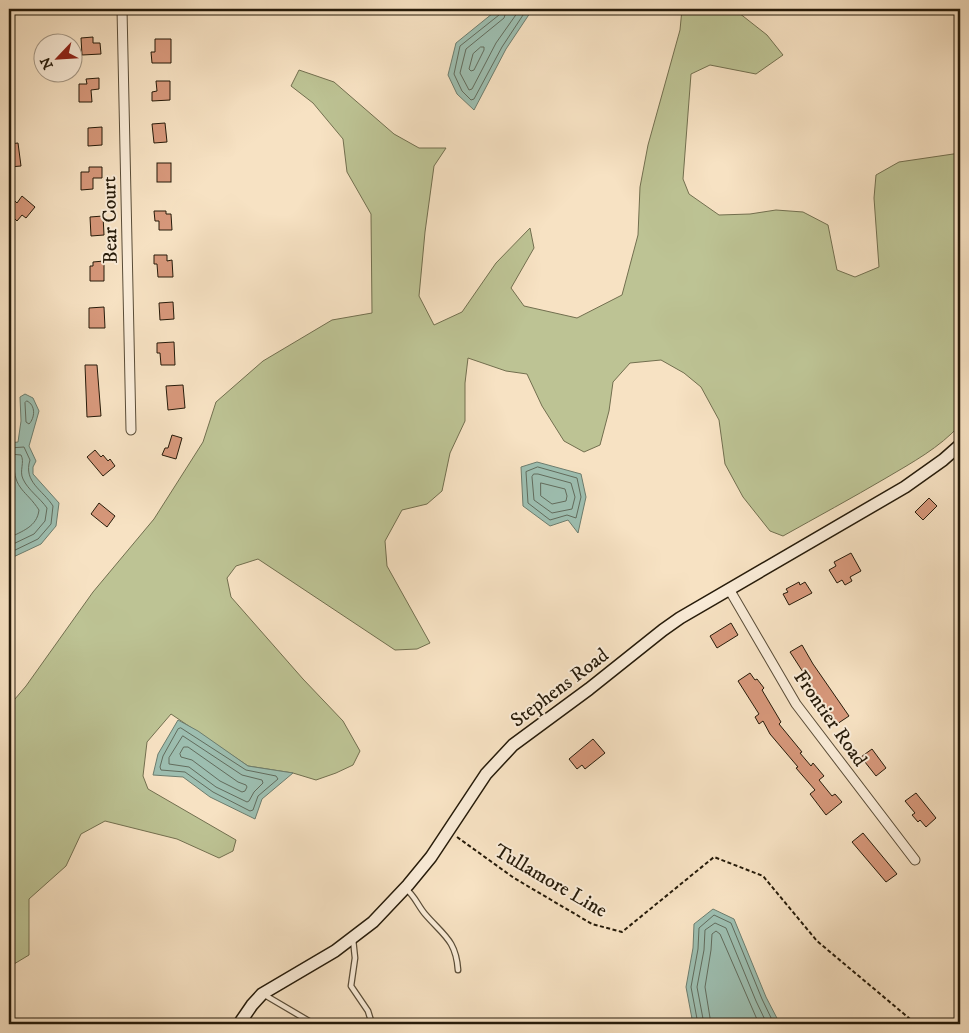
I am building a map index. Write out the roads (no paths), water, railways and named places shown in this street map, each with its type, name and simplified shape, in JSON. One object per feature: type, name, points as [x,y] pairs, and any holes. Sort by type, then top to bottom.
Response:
[{"type":"main road","name":"Stephens Road","points":[[239,1024],[262,994],[322,959],[373,922],[431,857],[486,774],[513,745],[589,690],[663,630],[729,589],[905,487],[936,466],[960,445]]},
{"type":"street","name":"Bear Court","points":[[122,9],[131,430]]},
{"type":"street","name":"Frontier Road","points":[[729,589],[796,704],[915,860]]},
{"type":"lane","points":[[405,888],[412,894],[425,914],[453,946],[458,970]]},
{"type":"lane","points":[[353,937],[355,958],[351,986],[368,1010],[372,1024]]},
{"type":"lane","points":[[262,994],[314,1024]]},
{"type":"water","points":[[498,9],[532,10],[506,49],[474,110],[457,94],[448,75],[456,43]]},
{"type":"water","points":[[25,394],[33,398],[39,411],[29,446],[36,461],[33,467],[33,474],[59,503],[56,526],[41,544],[9,559],[9,443],[18,442],[21,421],[20,397]]},
{"type":"water","points":[[537,462],[581,474],[586,497],[578,533],[568,520],[550,526],[523,506],[521,467]]},
{"type":"water","points":[[178,720],[198,731],[248,766],[293,773],[262,799],[255,819],[210,797],[183,777],[153,775],[158,754]]},
{"type":"water","points":[[713,909],[734,919],[766,997],[780,1024],[693,1024],[686,987],[693,948],[694,924]]}]
